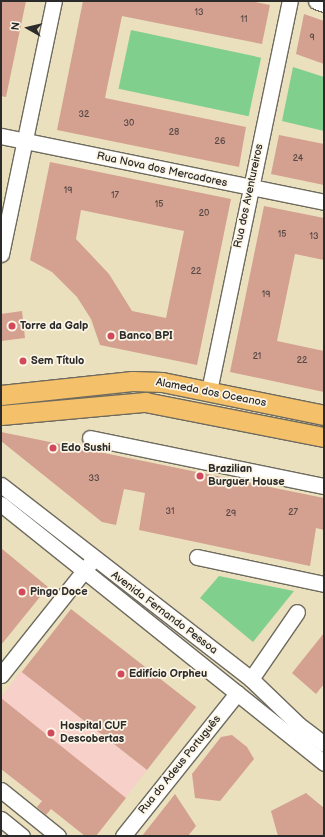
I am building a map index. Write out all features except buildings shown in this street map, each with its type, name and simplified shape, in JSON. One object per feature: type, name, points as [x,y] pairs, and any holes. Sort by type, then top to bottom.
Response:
[{"type":"main road","name":"Alameda dos Oceanos","points":[[1,395],[136,381],[162,382],[324,415]]},
{"type":"main road","name":"Alameda dos Oceanos","points":[[1,415],[145,402],[324,437]]},
{"type":"street","points":[[1,254],[54,1]]},
{"type":"street","name":"Rua dos Aventureiros","points":[[209,391],[290,1]]},
{"type":"street","points":[[316,1],[324,4]]},
{"type":"street","name":"Rua Nova dos Mercadores","points":[[1,136],[324,202]]},
{"type":"street","points":[[90,438],[324,486]]},
{"type":"street","name":"Avenida Fernando Pessoa","points":[[1,485],[251,679],[323,741]]},
{"type":"street","name":"Avenida Fernando Pessoa","points":[[1,504],[324,763]]},
{"type":"street","points":[[197,557],[324,584]]},
{"type":"street","points":[[1,675],[94,558]]},
{"type":"street","points":[[251,679],[297,612]]},
{"type":"street","name":"Rua do Adeus Português","points":[[124,836],[237,693]]},
{"type":"street","points":[[1,790],[58,836]]},
{"type":"street","points":[[1,819],[22,836]]},
{"type":"shaded area","name":"Hospital CUF Descobertas","points":[[21,671],[147,770],[96,836],[85,836],[1,769],[1,697]]},
{"type":"green space","points":[[131,30],[261,58],[249,116],[119,89]]},
{"type":"green space","points":[[293,67],[324,77],[324,131],[282,121]]},
{"type":"green space","points":[[219,576],[294,591],[253,642],[200,598]]},
{"type":"place","name":"Torre da Galp","points":[[12,326]]},
{"type":"place","name":"Banco BPI","points":[[111,336]]},
{"type":"place","name":"Sem Título","points":[[23,361]]},
{"type":"place","name":"Edo Sushi","points":[[53,448]]},
{"type":"place","name":"Brazilian Burguer House","points":[[200,476]]},
{"type":"place","name":"Pingo Doce","points":[[22,592]]},
{"type":"place","name":"Edifício Orpheu","points":[[121,674]]},
{"type":"place","name":"Hospital CUF Descobertas","points":[[51,733]]}]
